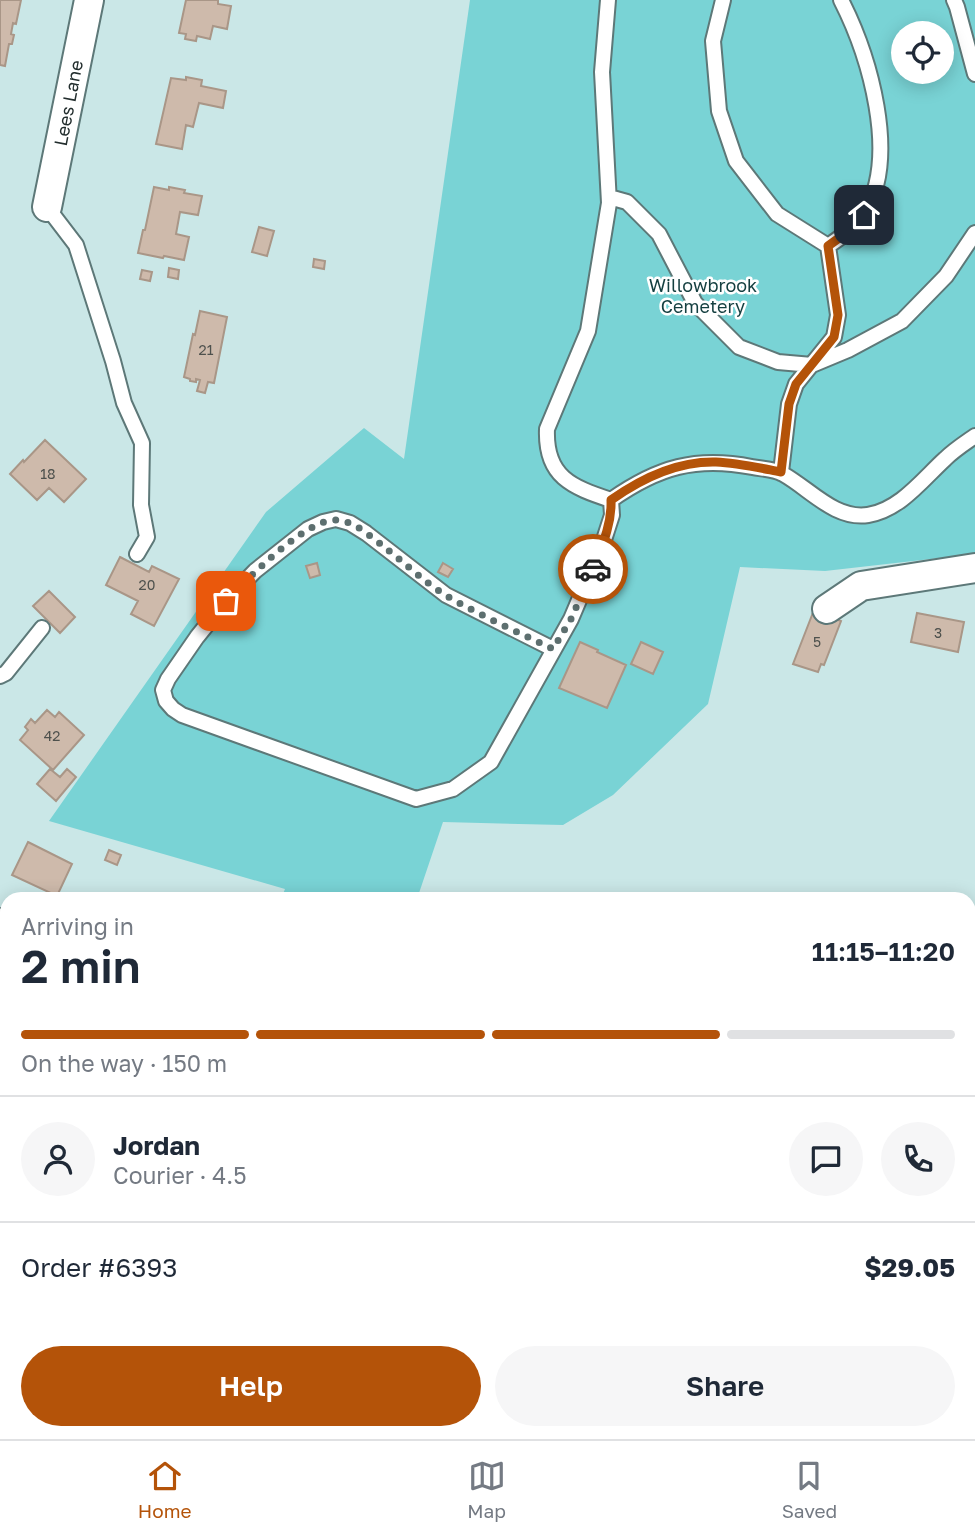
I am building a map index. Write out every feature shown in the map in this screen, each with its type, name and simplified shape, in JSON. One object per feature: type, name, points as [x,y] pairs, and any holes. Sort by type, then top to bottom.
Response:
[{"type":"street","name":"Lees Lane","points":[[47,206],[89,0]]},
{"type":"street","points":[[827,609],[861,586],[975,568]]},
{"type":"lane","points":[[608,0],[602,72],[609,197],[589,331],[547,429],[546,445],[557,471],[568,481],[580,489],[611,500]]},
{"type":"lane","points":[[723,0],[713,41],[719,110],[736,160],[777,214],[828,246],[838,315],[834,337],[796,384],[789,404],[781,472]]},
{"type":"lane","points":[[828,246],[864,215],[878,178],[880,155],[878,111],[867,65],[857,34],[841,0]]},
{"type":"lane","points":[[954,0],[975,74]]},
{"type":"lane","points":[[609,197],[627,202],[659,234],[695,303],[739,347],[778,362],[812,365],[848,350],[902,321],[946,276],[975,233]]},
{"type":"lane","points":[[47,206],[76,245],[124,403],[142,443],[141,505],[147,537],[137,554]]},
{"type":"lane","points":[[611,500],[650,476],[692,463],[717,462],[781,472],[839,511],[867,515],[881,511],[899,500],[975,436]]},
{"type":"lane","points":[[553,649],[446,595],[366,533],[350,523],[336,519],[308,529],[255,571],[197,637],[163,690],[166,701],[182,715],[416,799],[453,789],[491,762],[571,619],[602,547],[612,515],[611,500]]},
{"type":"lane","points":[[0,676],[6,673],[41,628]]},
{"type":"green space","name":"Willowbrook Cemetery","points":[[470,0],[975,0],[975,554],[825,571],[740,567],[708,704],[613,795],[563,825],[443,822],[419,892],[284,892],[285,889],[49,821],[266,512],[364,428],[404,459]]},
{"type":"building","points":[[0,0],[21,0],[16,24],[13,23],[11,34],[14,35],[12,44],[9,44],[5,66],[0,65]]},
{"type":"building","points":[[186,0],[218,0],[218,4],[231,6],[227,29],[213,26],[210,39],[197,36],[196,41],[185,39],[186,34],[179,33]]},
{"type":"building","points":[[186,77],[202,80],[201,86],[226,91],[223,108],[199,103],[193,127],[186,125],[182,149],[156,144],[171,78],[186,80]]},
{"type":"building","points":[[154,187],[185,190],[184,193],[202,196],[198,215],[180,212],[176,234],[189,237],[184,260],[138,253]]},
{"type":"building","points":[[259,227],[274,231],[267,256],[252,252]]},
{"type":"building","points":[[314,259],[325,261],[324,269],[313,267]]},
{"type":"building","points":[[169,268],[179,270],[178,279],[168,277]]},
{"type":"building","points":[[142,270],[152,272],[150,281],[140,279]]},
{"type":"building","points":[[200,311],[227,317],[214,383],[208,382],[205,393],[197,391],[200,380],[190,381],[184,377]]},
{"type":"building","points":[[45,440],[86,479],[64,502],[49,488],[37,500],[10,474]]},
{"type":"building","points":[[120,557],[149,572],[152,566],[179,579],[154,626],[131,614],[138,601],[106,585]]},
{"type":"building","points":[[317,563],[320,575],[310,578],[306,566]]},
{"type":"building","points":[[443,563],[453,569],[448,577],[438,572]]},
{"type":"building","points":[[49,591],[75,617],[60,633],[33,606]]},
{"type":"building","points":[[814,610],[841,621],[824,665],[821,664],[818,672],[793,664]]},
{"type":"building","points":[[917,613],[964,622],[958,652],[911,642]]},
{"type":"building","points":[[580,642],[626,665],[607,708],[559,688]]},
{"type":"building","points":[[641,642],[663,652],[653,674],[631,664]]},
{"type":"building","points":[[47,710],[55,717],[59,712],[84,735],[53,770],[20,740],[28,730],[25,727],[31,719],[35,723]]},
{"type":"building","points":[[50,769],[60,777],[67,769],[76,777],[56,801],[37,784]]},
{"type":"building","points":[[28,842],[72,864],[59,892],[48,892],[12,875]]},
{"type":"building","points":[[109,850],[121,855],[117,865],[105,860]]},
{"type":"way so far","points":[[226,601],[255,571],[308,529],[336,519],[350,523],[366,533],[446,595],[553,649],[571,619],[593,569]]},
{"type":"route","points":[[593,569],[612,515],[611,500],[650,476],[692,463],[717,462],[781,472],[789,404],[796,384],[834,337],[838,315],[828,246],[864,215]]}]
